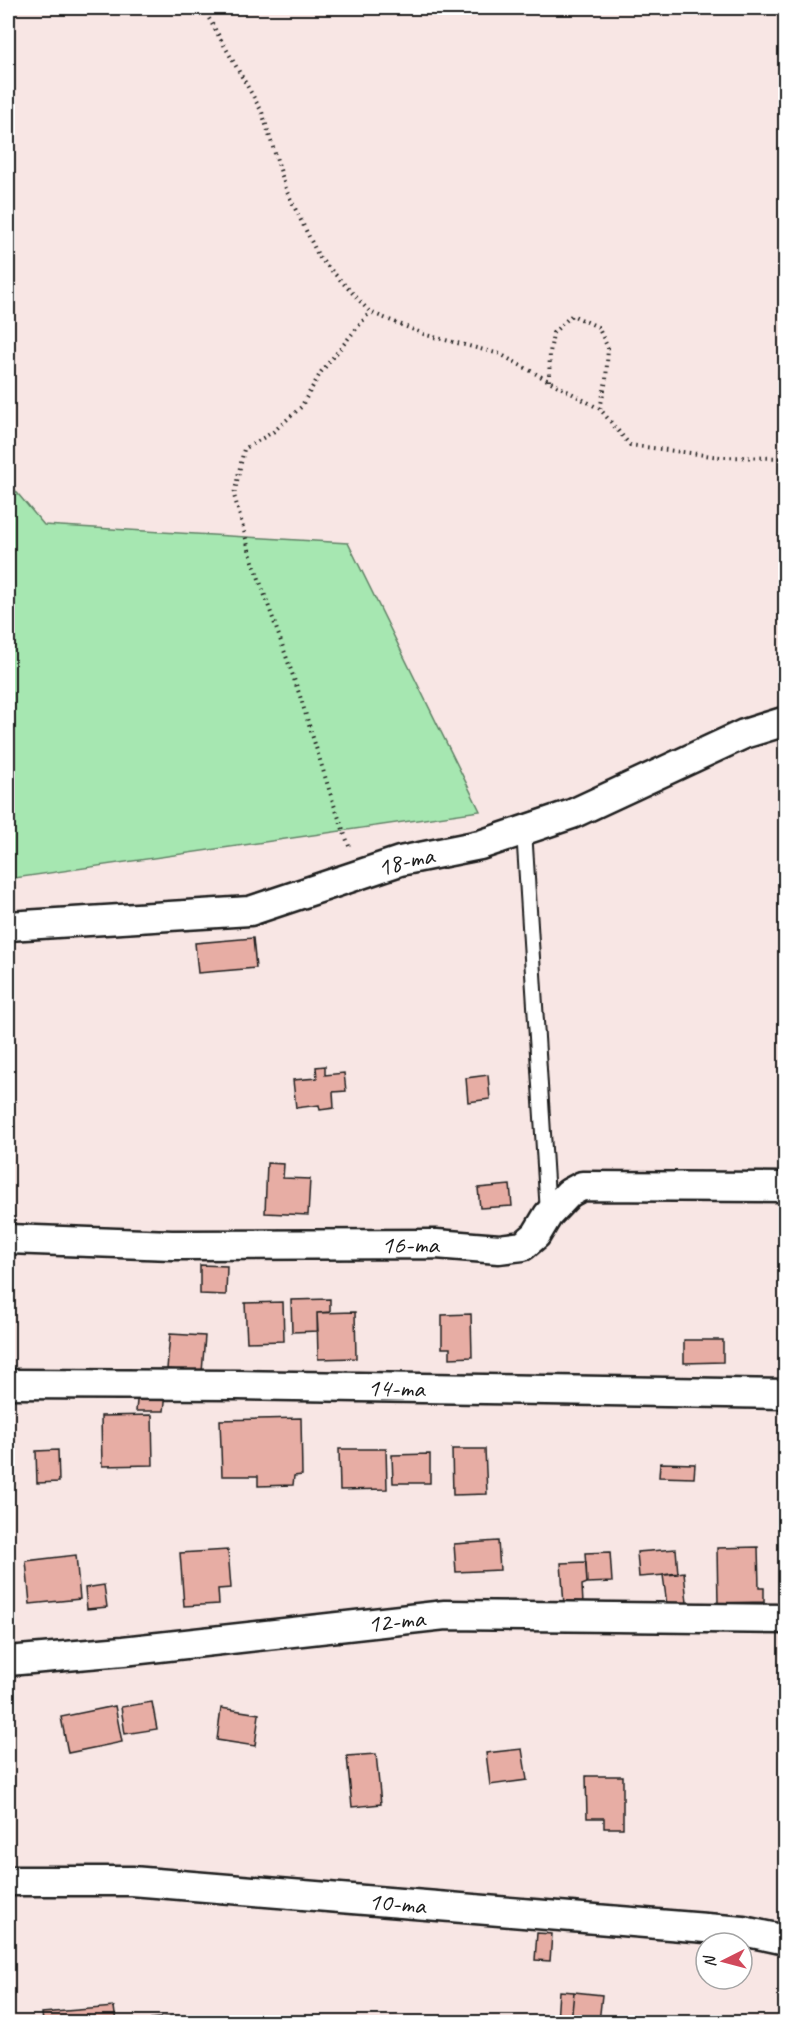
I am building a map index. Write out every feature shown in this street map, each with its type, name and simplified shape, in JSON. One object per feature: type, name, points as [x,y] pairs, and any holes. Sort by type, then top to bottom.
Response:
[{"type":"street","name":"18-та","points":[[8,926],[250,911],[400,861],[480,845],[572,814],[744,734],[786,721]]},
{"type":"street","name":"16-та","points":[[8,1239],[172,1245],[436,1244],[499,1249],[523,1246],[536,1235],[548,1215],[569,1193],[582,1186],[786,1187]]},
{"type":"street","name":"14-та","points":[[8,1384],[237,1385],[786,1394]]},
{"type":"street","name":"12-та","points":[[8,1661],[123,1651],[445,1615],[786,1619]]},
{"type":"street","name":"10-та","points":[[8,1881],[132,1881],[743,1931],[786,1940]]},
{"type":"lane","points":[[524,830],[548,1215]]},
{"type":"path","points":[[203,8],[262,112],[287,192],[319,257],[370,312],[426,335],[500,354],[600,409],[630,445],[720,457],[786,458]]},
{"type":"path","points":[[359,875],[250,553],[234,495],[244,449],[273,432],[301,407],[321,372],[370,312]]},
{"type":"path","points":[[549,381],[550,353],[554,333],[572,315],[598,327],[608,348],[606,380],[600,409]]},
{"type":"green space","points":[[8,482],[44,525],[348,543],[480,811],[8,879]]},
{"type":"building","points":[[253,938],[256,968],[198,973],[195,943]]},
{"type":"building","points":[[325,1066],[325,1075],[344,1073],[346,1091],[333,1092],[334,1108],[320,1110],[319,1105],[296,1108],[293,1080],[317,1078],[316,1067]]},
{"type":"building","points":[[488,1075],[490,1099],[468,1102],[466,1078]]},
{"type":"building","points":[[267,1163],[284,1164],[283,1178],[310,1179],[308,1215],[265,1213]]},
{"type":"building","points":[[510,1185],[512,1206],[480,1208],[478,1188]]},
{"type":"building","points":[[200,1265],[227,1266],[226,1295],[200,1294]]},
{"type":"building","points":[[330,1299],[330,1312],[317,1313],[318,1331],[292,1332],[291,1300]]},
{"type":"building","points":[[283,1302],[284,1341],[247,1342],[245,1303]]},
{"type":"building","points":[[355,1312],[356,1358],[318,1359],[317,1313]]},
{"type":"building","points":[[471,1314],[472,1357],[450,1358],[450,1348],[442,1348],[442,1315]]},
{"type":"building","points":[[170,1334],[205,1336],[202,1372],[167,1369]]},
{"type":"building","points":[[684,1340],[723,1340],[723,1362],[684,1363]]},
{"type":"building","points":[[138,1391],[166,1393],[164,1411],[136,1411]]},
{"type":"building","points":[[152,1415],[153,1465],[102,1466],[101,1416]]},
{"type":"building","points":[[301,1418],[302,1475],[294,1476],[293,1485],[258,1486],[258,1476],[222,1476],[220,1420]]},
{"type":"building","points":[[339,1449],[386,1449],[387,1489],[340,1490]]},
{"type":"building","points":[[452,1449],[485,1449],[487,1494],[453,1495]]},
{"type":"building","points":[[58,1450],[59,1482],[37,1483],[36,1451]]},
{"type":"building","points":[[430,1454],[430,1483],[393,1483],[392,1455]]},
{"type":"building","points":[[660,1463],[695,1464],[694,1478],[659,1477]]},
{"type":"building","points":[[498,1541],[500,1570],[456,1572],[454,1544]]},
{"type":"building","points":[[758,1547],[759,1588],[764,1588],[764,1602],[718,1603],[717,1548]]},
{"type":"building","points":[[676,1549],[678,1574],[639,1577],[637,1552]]},
{"type":"building","points":[[228,1550],[231,1588],[218,1589],[219,1604],[184,1606],[180,1553]]},
{"type":"building","points":[[610,1552],[612,1582],[587,1583],[585,1553]]},
{"type":"building","points":[[76,1555],[80,1599],[30,1604],[26,1561]]},
{"type":"building","points":[[586,1562],[587,1583],[582,1585],[583,1604],[564,1605],[561,1563]]},
{"type":"building","points":[[684,1572],[687,1603],[667,1605],[663,1575]]},
{"type":"building","points":[[104,1585],[107,1607],[87,1609],[85,1588]]},
{"type":"building","points":[[152,1702],[157,1729],[125,1734],[121,1707]]},
{"type":"building","points":[[115,1706],[122,1742],[68,1753],[61,1717]]},
{"type":"building","points":[[221,1708],[259,1714],[255,1746],[217,1740]]},
{"type":"building","points":[[522,1749],[527,1780],[490,1785],[486,1753]]},
{"type":"building","points":[[376,1754],[381,1804],[352,1807],[347,1756]]},
{"type":"building","points":[[586,1776],[623,1776],[623,1828],[604,1828],[604,1818],[587,1818]]},
{"type":"building","points":[[537,1933],[552,1934],[550,1961],[535,1960]]},
{"type":"building","points":[[559,1991],[574,1992],[571,2022],[557,2022]]},
{"type":"building","points":[[574,1992],[602,1995],[599,2022],[571,2022]]},
{"type":"building","points":[[114,2007],[116,2022],[43,2022],[42,2013]]},
{"type":"building","points":[[193,2015],[194,2022],[151,2022],[151,2019]]}]
